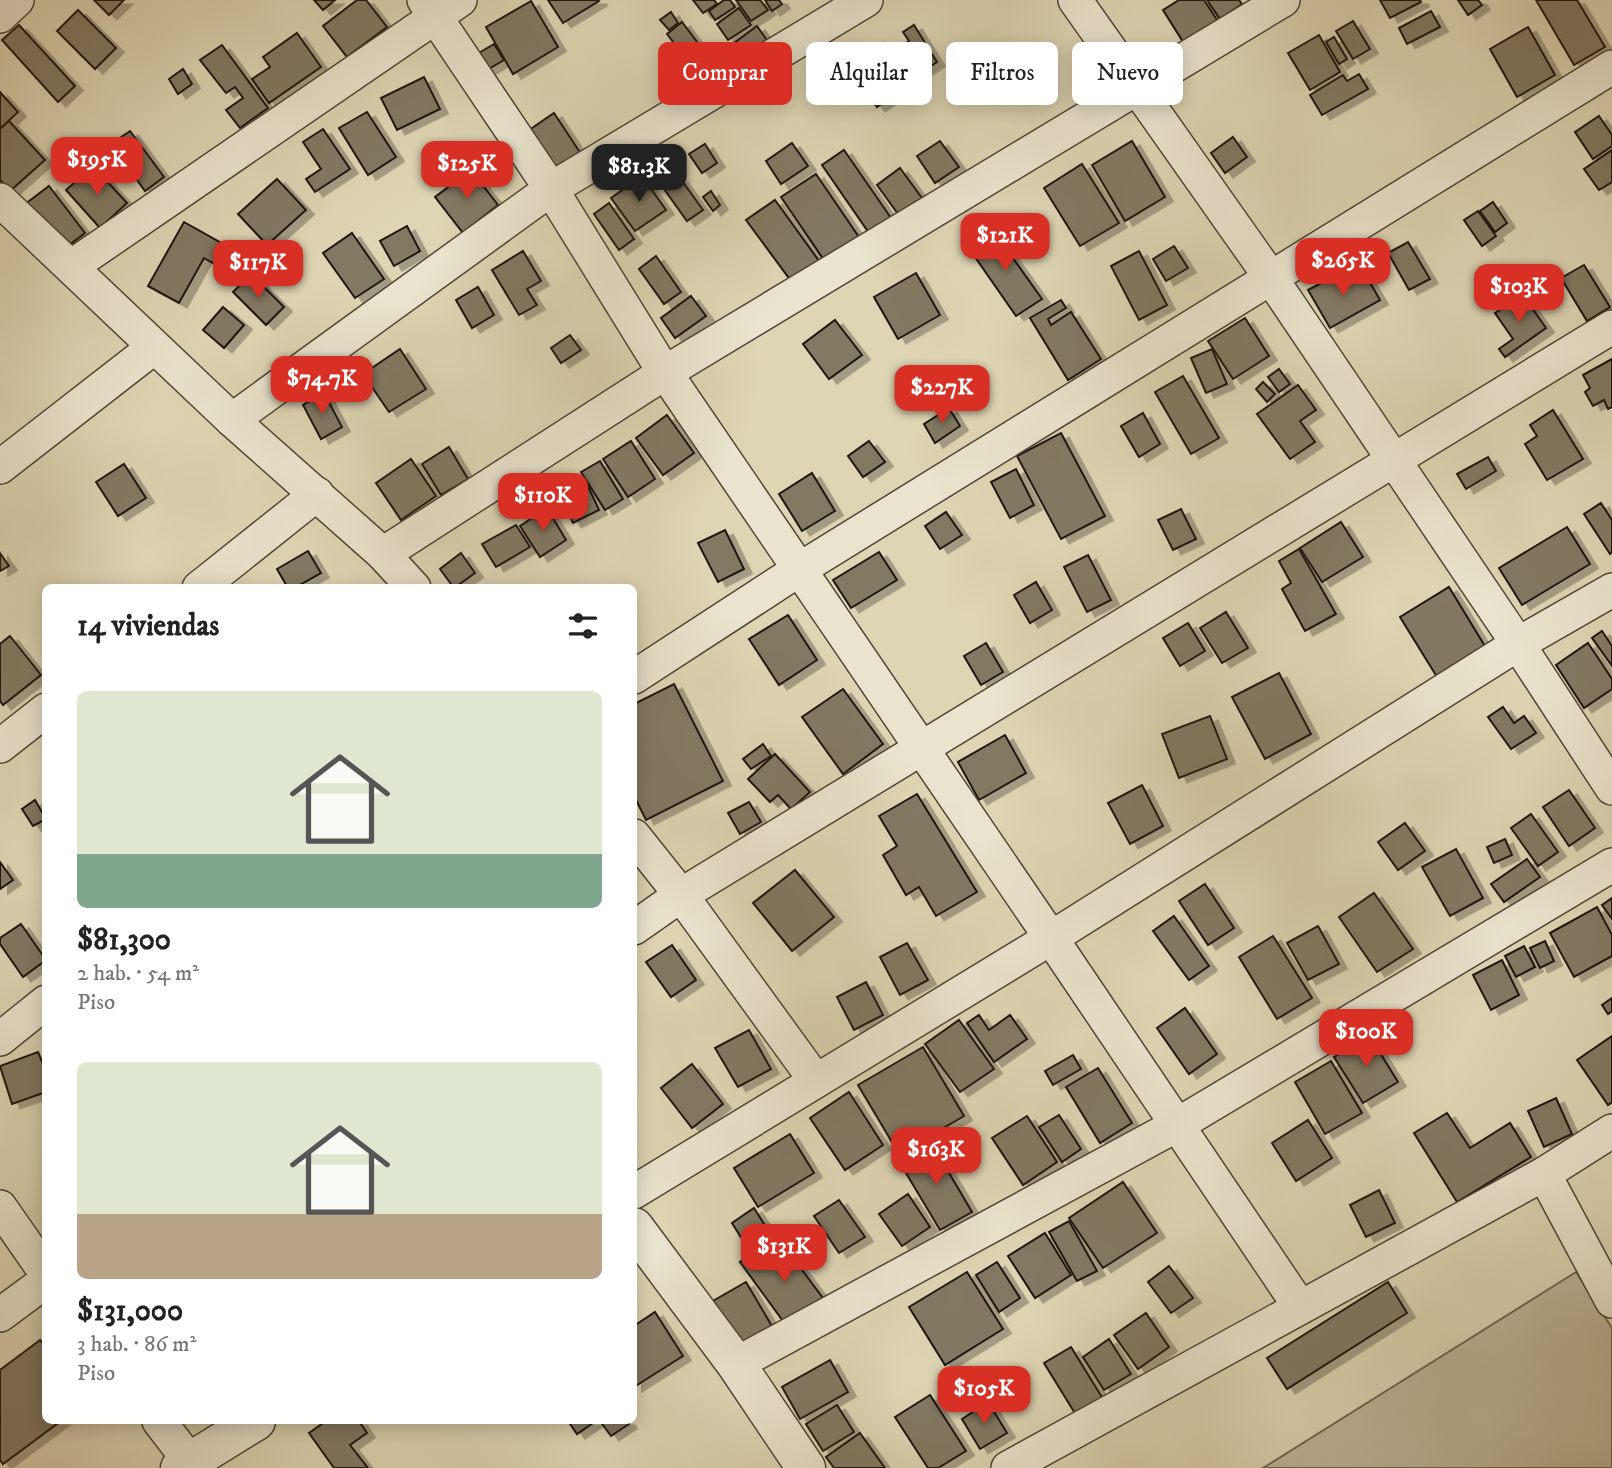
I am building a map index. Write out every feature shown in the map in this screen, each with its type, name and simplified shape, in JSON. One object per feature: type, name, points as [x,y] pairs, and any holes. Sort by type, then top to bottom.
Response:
[{"type":"street","points":[[0,16],[17,0]]},
{"type":"street","points":[[232,420],[551,189],[866,0]]},
{"type":"street","points":[[1075,0],[1105,42]]},
{"type":"street","points":[[1183,62],[1283,0]]},
{"type":"street","points":[[72,266],[439,5],[666,372],[1300,1307]]},
{"type":"street","points":[[637,675],[800,569],[1612,67]]},
{"type":"street","points":[[383,554],[666,372],[1112,105]]},
{"type":"street","points":[[1150,105],[1271,278],[1612,788]]},
{"type":"street","points":[[1,203],[72,266],[153,348],[383,554],[410,584]]},
{"type":"street","points":[[637,926],[681,895],[1612,327]]},
{"type":"street","points":[[0,467],[153,348]]},
{"type":"street","points":[[204,584],[317,494]]},
{"type":"street","points":[[637,1190],[1051,938],[1518,644],[1612,590]]},
{"type":"street","points":[[0,746],[42,713]]},
{"type":"street","points":[[637,840],[681,895],[816,1081]]},
{"type":"street","points":[[736,1364],[1177,1125],[1612,865]]},
{"type":"street","points":[[0,1039],[42,1005]]},
{"type":"street","points":[[1008,1468],[1544,1174],[1612,1131]]},
{"type":"street","points":[[1544,1174],[1612,1301]]},
{"type":"street","points":[[0,1207],[42,1267]]},
{"type":"street","points":[[637,1231],[736,1364],[806,1468]]},
{"type":"street","points":[[0,1315],[42,1284]]},
{"type":"street","points":[[161,1424],[188,1466],[251,1424]]},
{"type":"shaded area","points":[[1576,1272],[1612,1328],[1612,1468],[1263,1468]]},
{"type":"building","points":[[94,0],[124,0],[109,15]]},
{"type":"building","points":[[314,0],[335,0],[323,10]]},
{"type":"building","points":[[357,0],[366,0],[387,27],[347,57],[323,26]]},
{"type":"building","points":[[548,0],[598,0],[599,1],[563,23]]},
{"type":"building","points":[[693,0],[714,0],[717,4],[703,13]]},
{"type":"building","points":[[724,0],[730,0],[735,7],[715,20],[709,11]]},
{"type":"building","points":[[736,0],[760,0],[768,10],[751,21]]},
{"type":"building","points":[[765,0],[779,0],[782,4],[772,11]]},
{"type":"building","points":[[1179,0],[1204,0],[1219,23],[1185,45],[1163,10]]},
{"type":"building","points":[[1207,0],[1239,0],[1242,4],[1220,19]]},
{"type":"building","points":[[1380,0],[1420,0],[1421,2],[1390,18]]},
{"type":"building","points":[[1458,0],[1478,0],[1482,5],[1468,15]]},
{"type":"building","points":[[1536,0],[1577,0],[1605,47],[1574,65]]},
{"type":"building","points":[[531,1],[558,47],[513,74],[486,27]]},
{"type":"building","points":[[739,8],[751,25],[728,40],[717,24]]},
{"type":"building","points":[[78,10],[116,48],[95,69],[57,31]]},
{"type":"building","points":[[1431,11],[1440,27],[1407,44],[1399,28]]},
{"type":"building","points":[[671,12],[678,23],[669,30],[660,20]]},
{"type":"building","points":[[1353,21],[1370,49],[1353,59],[1336,31]]},
{"type":"building","points":[[682,22],[697,42],[673,42],[667,34]]},
{"type":"building","points":[[19,25],[75,86],[58,102],[2,40]]},
{"type":"building","points":[[914,25],[925,42],[907,42],[903,32]]},
{"type":"building","points":[[757,26],[768,42],[735,42]]},
{"type":"building","points":[[1528,27],[1555,75],[1517,97],[1490,49]]},
{"type":"building","points":[[297,33],[321,67],[269,103],[252,79],[270,67],[263,57]]},
{"type":"building","points":[[1319,35],[1340,72],[1310,90],[1288,53]]},
{"type":"building","points":[[1334,37],[1347,59],[1339,64],[1326,42]]},
{"type":"building","points":[[494,44],[504,60],[487,70],[477,54]]},
{"type":"building","points":[[222,45],[268,108],[240,128],[226,110],[243,98],[235,87],[226,93],[200,60]]},
{"type":"building","points":[[183,69],[192,84],[178,94],[169,79]]},
{"type":"building","points":[[1359,74],[1368,89],[1322,115],[1310,95],[1343,75],[1347,81]]},
{"type":"building","points":[[424,77],[440,109],[397,130],[381,98]]},
{"type":"building","points":[[0,92],[18,112],[0,129]]},
{"type":"building","points":[[367,112],[396,157],[368,175],[339,128]]},
{"type":"building","points":[[554,113],[583,157],[551,179],[522,135]]},
{"type":"building","points":[[1599,116],[1612,135],[1612,146],[1593,159],[1575,132]]},
{"type":"building","points":[[9,121],[45,160],[10,191],[0,180],[0,129]]},
{"type":"building","points":[[323,129],[350,169],[315,192],[306,179],[321,169],[303,142]]},
{"type":"building","points":[[130,131],[164,177],[145,191],[111,144]]},
{"type":"building","points":[[1233,137],[1247,157],[1225,173],[1211,153]]},
{"type":"building","points":[[940,141],[959,167],[935,183],[917,156]]},
{"type":"building","points":[[1132,141],[1165,197],[1125,221],[1092,165]]},
{"type":"building","points":[[792,143],[808,166],[781,184],[766,161]]},
{"type":"building","points":[[705,144],[717,163],[702,173],[689,154]]},
{"type":"building","points":[[844,150],[891,218],[869,233],[822,165]]},
{"type":"building","points":[[1612,150],[1612,182],[1599,190],[1584,169]]},
{"type":"building","points":[[1082,164],[1119,223],[1080,246],[1044,188]]},
{"type":"building","points":[[93,166],[127,203],[100,228],[66,190]]},
{"type":"building","points":[[900,168],[922,198],[898,214],[877,185]]},
{"type":"building","points":[[471,170],[498,205],[463,233],[435,197]]},
{"type":"building","points":[[816,174],[863,243],[828,266],[781,197]]},
{"type":"building","points":[[642,176],[666,210],[635,231],[611,198]]},
{"type":"building","points":[[680,178],[703,210],[687,221],[664,189]]},
{"type":"building","points":[[277,179],[306,210],[267,245],[238,214]]},
{"type":"building","points":[[49,186],[85,233],[60,252],[24,205]]},
{"type":"building","points":[[711,191],[720,205],[713,211],[703,197]]},
{"type":"building","points":[[775,200],[822,265],[794,285],[746,220]]},
{"type":"building","points":[[1493,202],[1507,223],[1495,232],[1480,211]]},
{"type":"building","points":[[609,203],[634,239],[619,250],[594,214]]},
{"type":"building","points":[[1478,211],[1496,236],[1482,246],[1464,220]]},
{"type":"building","points":[[184,222],[230,248],[220,267],[204,258],[179,303],[148,286]]},
{"type":"building","points":[[407,226],[420,251],[394,266],[380,241]]},
{"type":"building","points":[[993,230],[1042,299],[1016,316],[968,247]]},
{"type":"building","points":[[352,233],[384,279],[355,298],[323,253]]},
{"type":"building","points":[[1408,242],[1430,279],[1409,290],[1388,253]]},
{"type":"building","points":[[1174,246],[1188,268],[1166,281],[1153,259]]},
{"type":"building","points":[[523,251],[541,281],[527,289],[537,305],[519,315],[492,270]]},
{"type":"building","points":[[1139,251],[1167,305],[1139,320],[1111,266]]},
{"type":"building","points":[[656,256],[681,292],[664,304],[639,269]]},
{"type":"building","points":[[1584,265],[1610,307],[1587,321],[1561,278]]},
{"type":"building","points":[[1364,272],[1380,300],[1330,328],[1308,290],[1336,275],[1341,285]]},
{"type":"building","points":[[916,273],[940,315],[898,339],[874,297]]},
{"type":"building","points":[[251,274],[284,307],[266,325],[233,292]]},
{"type":"building","points":[[478,287],[494,315],[472,328],[456,300]]},
{"type":"building","points":[[1523,295],[1546,328],[1505,357],[1499,349],[1513,339],[1495,313]]},
{"type":"building","points":[[691,296],[706,316],[675,338],[661,318]]},
{"type":"building","points":[[1061,300],[1066,308],[1048,319],[1051,325],[1071,312],[1101,359],[1068,380],[1030,318]]},
{"type":"building","points":[[223,307],[244,325],[224,348],[203,330]]},
{"type":"building","points":[[1245,318],[1269,356],[1233,379],[1208,341]]},
{"type":"building","points":[[835,320],[862,355],[829,379],[803,344]]},
{"type":"building","points":[[570,335],[581,350],[561,363],[551,348]]},
{"type":"building","points":[[400,349],[426,389],[389,412],[363,374]]},
{"type":"building","points":[[1212,349],[1227,384],[1206,393],[1191,358]]},
{"type":"building","points":[[1612,359],[1612,407],[1608,409],[1604,400],[1593,406],[1585,392],[1590,388],[1583,375]]},
{"type":"building","points":[[1279,369],[1290,384],[1279,392],[1268,377]]},
{"type":"building","points":[[1183,376],[1219,438],[1191,454],[1155,392]]},
{"type":"building","points":[[1263,382],[1275,394],[1267,402],[1256,389]]},
{"type":"building","points":[[1298,385],[1316,410],[1300,421],[1315,442],[1290,459],[1257,414]]},
{"type":"building","points":[[324,393],[342,427],[321,439],[303,405]]},
{"type":"building","points":[[949,408],[960,426],[935,443],[924,424]]},
{"type":"building","points":[[1553,410],[1583,459],[1547,480],[1525,444],[1537,436],[1530,425]]},
{"type":"building","points":[[1143,413],[1160,444],[1139,457],[1121,426]]},
{"type":"building","points":[[667,415],[694,453],[663,475],[636,438]]},
{"type":"building","points":[[1061,433],[1105,516],[1061,539],[1017,456]]},
{"type":"building","points":[[631,441],[655,479],[628,497],[603,459]]},
{"type":"building","points":[[869,441],[885,462],[863,477],[848,456]]},
{"type":"building","points":[[449,447],[468,479],[441,495],[422,464]]},
{"type":"building","points":[[1488,457],[1496,471],[1466,489],[1457,474]]},
{"type":"building","points":[[411,459],[436,496],[401,520],[376,483]]},
{"type":"building","points":[[600,461],[623,499],[605,510],[581,472]]},
{"type":"building","points":[[124,464],[146,498],[118,516],[96,482]]},
{"type":"building","points":[[1016,469],[1034,505],[1010,518],[991,482]]},
{"type":"building","points":[[812,473],[835,511],[802,531],[779,494]]},
{"type":"building","points":[[586,482],[599,510],[573,523],[560,495]]},
{"type":"building","points":[[1601,503],[1612,520],[1610,554],[1584,514]]},
{"type":"building","points":[[547,508],[566,540],[540,557],[520,526]]},
{"type":"building","points":[[1181,509],[1196,539],[1173,550],[1158,520]]},
{"type":"building","points":[[946,512],[962,535],[940,549],[925,526]]},
{"type":"building","points":[[1341,522],[1363,557],[1322,582],[1300,548]]},
{"type":"building","points":[[516,525],[530,547],[496,567],[482,544]]},
{"type":"building","points":[[1567,527],[1590,564],[1522,605],[1499,568]]},
{"type":"building","points":[[725,530],[744,569],[718,582],[698,543]]},
{"type":"building","points":[[1299,549],[1336,614],[1305,631],[1282,589],[1291,583],[1279,561]]},
{"type":"building","points":[[308,551],[321,573],[301,584],[286,584],[277,569]]},
{"type":"building","points":[[879,552],[897,580],[851,608],[833,580]]},
{"type":"building","points":[[0,553],[9,566],[0,571]]},
{"type":"building","points":[[461,553],[475,573],[460,584],[451,584],[440,569]]},
{"type":"building","points":[[1088,555],[1111,600],[1087,612],[1064,567]]},
{"type":"building","points":[[1036,582],[1052,610],[1030,623],[1014,595]]},
{"type":"building","points":[[1449,587],[1486,648],[1437,677],[1400,617]]},
{"type":"building","points":[[1226,612],[1248,648],[1222,663],[1200,628]]},
{"type":"building","points":[[788,615],[817,660],[779,685],[749,639]]},
{"type":"building","points":[[1188,623],[1205,651],[1180,666],[1163,638]]},
{"type":"building","points":[[1602,631],[1612,646],[1612,666],[1592,638]]},
{"type":"building","points":[[10,636],[41,675],[3,705],[0,701],[0,644]]},
{"type":"building","points":[[986,643],[1003,672],[981,685],[964,656]]},
{"type":"building","points":[[1588,643],[1612,679],[1612,689],[1584,708],[1556,665]]},
{"type":"building","points":[[1279,673],[1311,734],[1265,759],[1232,697]]},
{"type":"building","points":[[674,684],[723,781],[646,820],[637,802],[637,702]]},
{"type":"building","points":[[843,689],[883,744],[843,774],[802,717]]},
{"type":"building","points":[[1503,707],[1514,723],[1524,716],[1536,733],[1511,749],[1488,717]]},
{"type":"building","points":[[1210,716],[1227,759],[1179,778],[1162,734]]},
{"type":"building","points":[[1005,735],[1026,773],[979,800],[958,762]]},
{"type":"building","points":[[763,744],[771,756],[751,769],[743,759]]},
{"type":"building","points":[[775,754],[810,792],[791,809],[778,795],[770,802],[748,779]]},
{"type":"building","points":[[1142,785],[1163,826],[1130,844],[1108,803]]},
{"type":"building","points":[[1569,790],[1595,828],[1569,846],[1543,807]]},
{"type":"building","points":[[917,794],[977,892],[936,916],[919,887],[906,895],[883,855],[897,846],[879,816]]},
{"type":"building","points":[[35,800],[42,812],[42,821],[33,826],[22,809]]},
{"type":"building","points":[[749,802],[761,822],[740,834],[728,813]]},
{"type":"building","points":[[1531,814],[1558,852],[1538,866],[1511,828]]},
{"type":"building","points":[[1405,823],[1425,851],[1398,870],[1378,842]]},
{"type":"building","points":[[1505,839],[1512,855],[1494,863],[1487,847]]},
{"type":"building","points":[[1456,849],[1483,898],[1450,916],[1422,867]]},
{"type":"building","points":[[1527,859],[1540,877],[1504,902],[1491,884]]},
{"type":"building","points":[[0,862],[13,880],[0,889]]},
{"type":"building","points":[[795,870],[834,917],[792,951],[753,903]]},
{"type":"building","points":[[1205,884],[1234,928],[1208,945],[1179,901]]},
{"type":"building","points":[[1374,893],[1413,949],[1377,972],[1339,917]]},
{"type":"building","points":[[1612,898],[1612,919],[1602,905]]},
{"type":"building","points":[[1597,907],[1612,935],[1612,956],[1574,977],[1550,933]]},
{"type":"building","points":[[1174,916],[1209,966],[1189,980],[1153,931]]},
{"type":"building","points":[[21,924],[42,954],[42,963],[23,977],[0,944],[0,938]]},
{"type":"building","points":[[1318,926],[1339,964],[1308,980],[1287,943]]},
{"type":"building","points":[[1273,936],[1312,998],[1277,1019],[1239,957]]},
{"type":"building","points":[[1545,941],[1554,961],[1540,968],[1530,948]]},
{"type":"building","points":[[907,943],[928,980],[900,995],[880,957]]},
{"type":"building","points":[[672,945],[696,980],[671,997],[646,962]]},
{"type":"building","points":[[1524,946],[1535,967],[1516,977],[1505,956]]},
{"type":"building","points":[[1502,960],[1519,995],[1491,1010],[1473,975]]},
{"type":"building","points":[[866,982],[883,1015],[854,1030],[837,997]]},
{"type":"building","points":[[1612,998],[1612,1011],[1608,1014],[1602,1005]]},
{"type":"building","points":[[1185,1008],[1217,1054],[1189,1074],[1157,1028]]},
{"type":"building","points":[[979,1015],[989,1030],[1010,1015],[1027,1039],[994,1062],[967,1023]]},
{"type":"building","points":[[959,1020],[994,1069],[960,1092],[925,1044]]},
{"type":"building","points":[[749,1030],[771,1069],[738,1087],[715,1048]]},
{"type":"building","points":[[1369,1035],[1398,1082],[1363,1103],[1334,1057]]},
{"type":"building","points":[[1612,1036],[1612,1102],[1608,1105],[1577,1060]]},
{"type":"building","points":[[923,1047],[964,1116],[899,1154],[858,1085]]},
{"type":"building","points":[[38,1052],[42,1062],[42,1093],[12,1104],[0,1066]]},
{"type":"building","points":[[1073,1055],[1081,1069],[1053,1085],[1045,1071]]},
{"type":"building","points":[[1331,1061],[1362,1113],[1325,1134],[1295,1082]]},
{"type":"building","points":[[692,1064],[723,1104],[692,1128],[661,1088]]},
{"type":"building","points":[[1098,1068],[1132,1123],[1100,1143],[1066,1087]]},
{"type":"building","points":[[849,1092],[883,1145],[845,1170],[810,1118]]},
{"type":"building","points":[[1556,1098],[1572,1134],[1544,1147],[1528,1111]]},
{"type":"building","points":[[1447,1113],[1470,1148],[1510,1123],[1531,1157],[1457,1202],[1414,1133]]},
{"type":"building","points":[[1059,1115],[1081,1149],[1062,1162],[1039,1127]]},
{"type":"building","points":[[1027,1116],[1057,1162],[1023,1185],[992,1138]]},
{"type":"building","points":[[1308,1120],[1332,1158],[1296,1181],[1272,1143]]},
{"type":"building","points":[[790,1134],[814,1173],[758,1207],[734,1168]]},
{"type":"building","points":[[932,1144],[972,1212],[940,1230],[900,1163]]},
{"type":"building","points":[[1123,1182],[1157,1233],[1103,1268],[1069,1218]]},
{"type":"building","points":[[1379,1190],[1395,1223],[1366,1237],[1350,1205]]},
{"type":"building","points":[[908,1194],[930,1227],[902,1246],[879,1214]]},
{"type":"building","points":[[839,1200],[865,1237],[839,1253],[814,1216]]},
{"type":"building","points":[[754,1208],[771,1235],[749,1250],[732,1223]]},
{"type":"building","points":[[1069,1221],[1097,1271],[1077,1281],[1049,1232]]},
{"type":"building","points":[[1045,1233],[1071,1275],[1035,1298],[1008,1256]]},
{"type":"building","points":[[777,1236],[828,1305],[791,1332],[740,1262]]},
{"type":"building","points":[[997,1262],[1020,1298],[999,1312],[976,1275]]},
{"type":"building","points":[[1169,1266],[1193,1298],[1171,1313],[1148,1282]]},
{"type":"building","points":[[967,1272],[1003,1329],[945,1365],[909,1307]]},
{"type":"building","points":[[746,1282],[776,1333],[741,1353],[711,1302]]},
{"type":"building","points":[[1388,1282],[1407,1313],[1287,1389],[1267,1358]]},
{"type":"building","points":[[655,1312],[683,1356],[637,1385],[637,1324]]},
{"type":"building","points":[[1146,1313],[1169,1347],[1138,1369],[1114,1335]]},
{"type":"building","points":[[1109,1339],[1131,1374],[1104,1390],[1083,1357]]},
{"type":"building","points":[[40,1340],[42,1424],[57,1424],[3,1464],[0,1460],[0,1370]]},
{"type":"building","points":[[1071,1347],[1103,1399],[1076,1415],[1044,1363]]},
{"type":"building","points":[[830,1360],[848,1392],[800,1419],[782,1387]]},
{"type":"building","points":[[930,1395],[966,1451],[938,1468],[928,1468],[895,1417]]},
{"type":"building","points":[[988,1402],[1007,1433],[980,1449],[962,1419]]},
{"type":"building","points":[[837,1405],[854,1432],[823,1451],[806,1424]]},
{"type":"building","points":[[322,1424],[361,1424],[367,1433],[350,1445],[368,1468],[334,1468],[309,1433]]},
{"type":"building","points":[[570,1424],[592,1424],[577,1434]]},
{"type":"building","points":[[602,1424],[629,1424],[611,1436]]},
{"type":"building","points":[[860,1433],[885,1468],[834,1468],[826,1457]]}]
